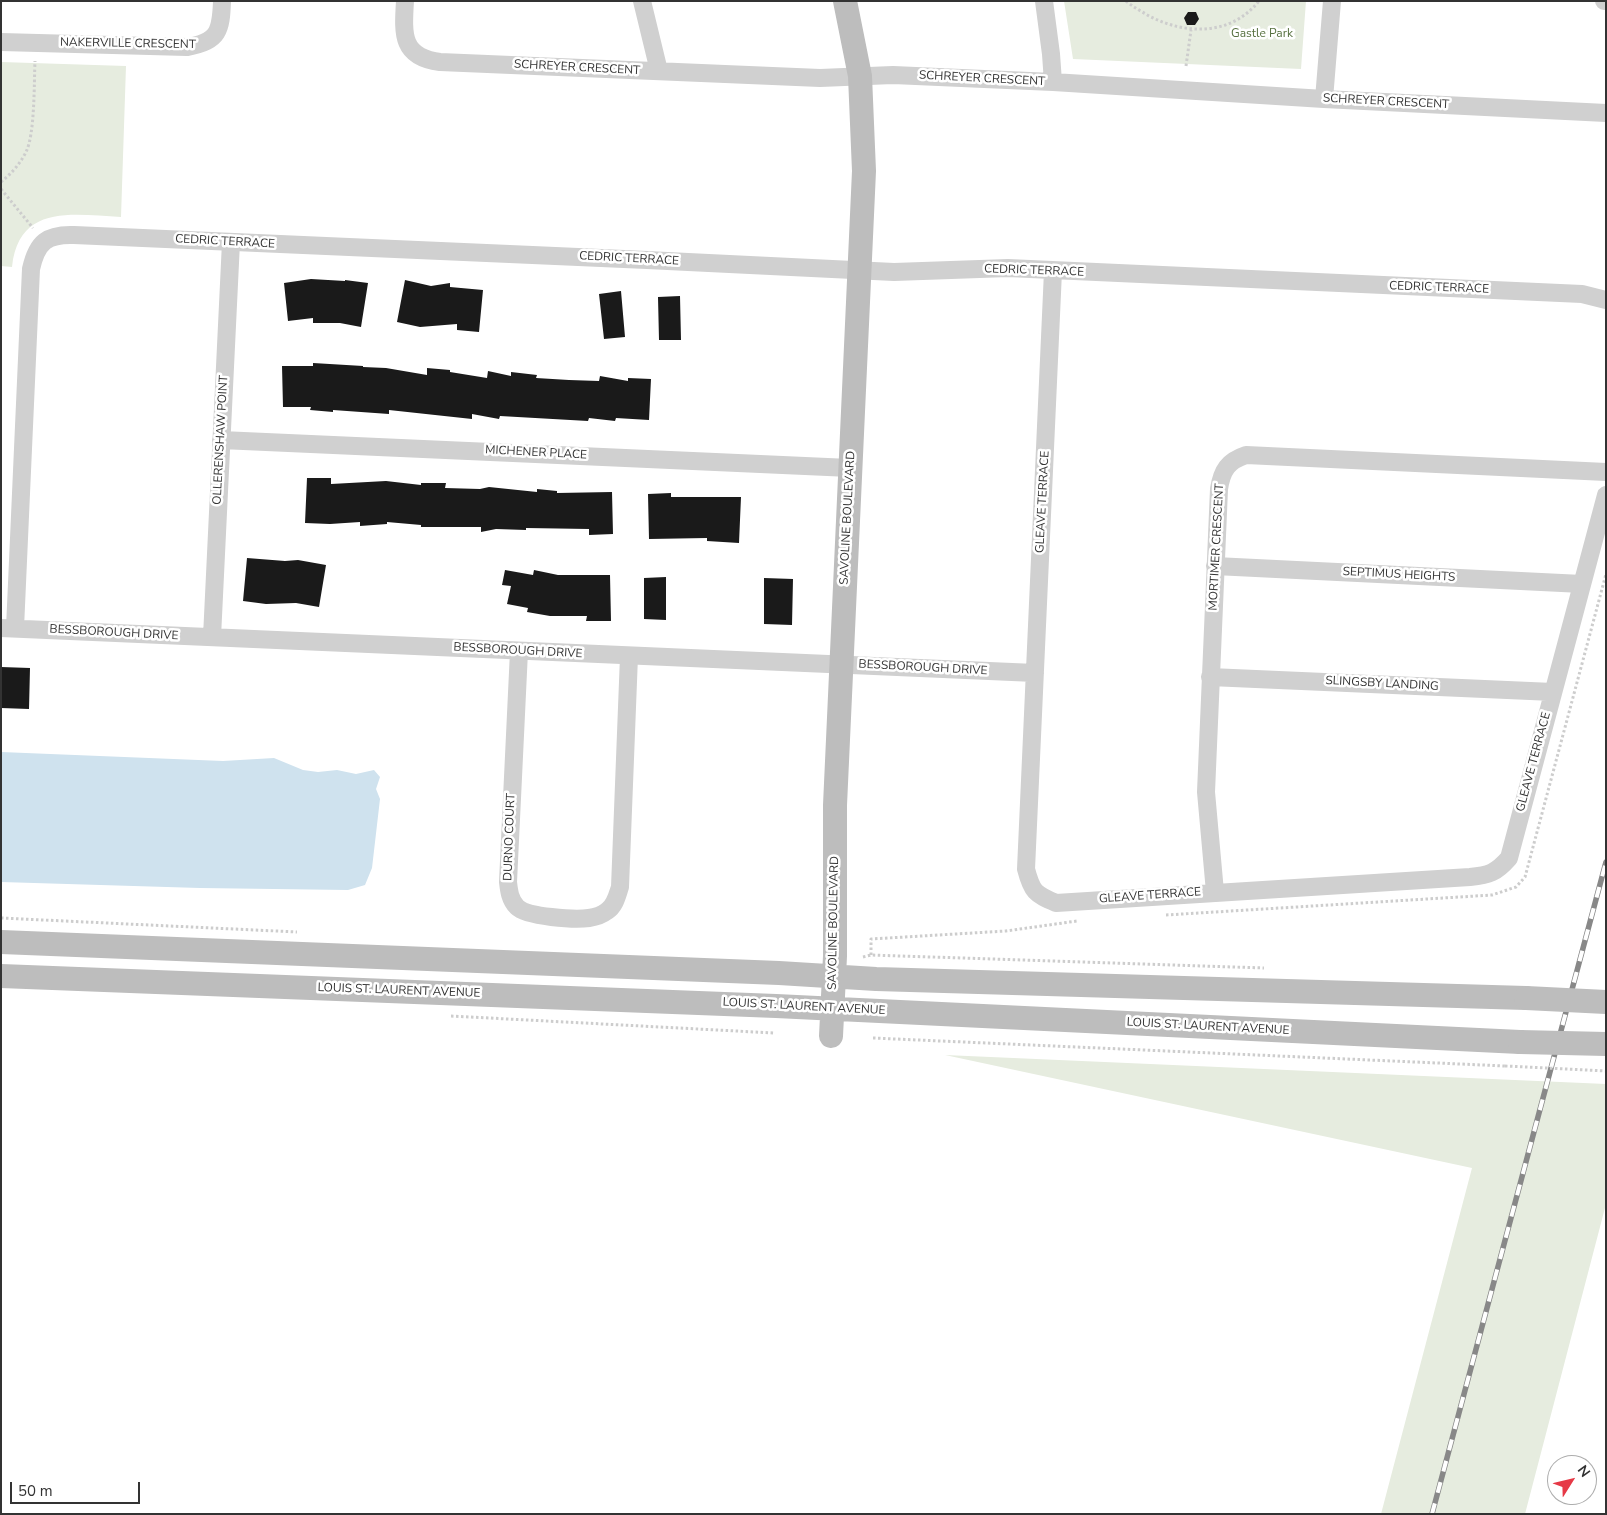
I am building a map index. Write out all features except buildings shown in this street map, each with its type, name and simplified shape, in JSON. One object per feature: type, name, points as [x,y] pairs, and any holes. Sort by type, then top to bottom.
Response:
[{"type":"main road","name":"SAVOLINE BOULEVARD","points":[[832,1036],[835,804],[864,171],[860,76],[845,1]]},
{"type":"main road","points":[[1,942],[834,976],[1606,1002]]},
{"type":"main road","name":"LOUIS ST. LAURENT AVENUE","points":[[1,976],[832,1009],[1520,1042],[1606,1044]]},
{"type":"street","name":"NAKERVILLE CRESCENT","points":[[1,42],[187,47],[201,45],[217,33],[221,24],[222,1]]},
{"type":"street","name":"SCHREYER CRESCENT","points":[[405,1],[403,30],[407,44],[416,55],[428,60],[820,78],[893,75],[1053,82],[1324,99],[1606,113]]},
{"type":"street","points":[[642,1],[659,72]]},
{"type":"street","points":[[1044,1],[1053,82]]},
{"type":"street","points":[[1324,99],[1332,1]]},
{"type":"street","name":"CEDRIC TERRACE","points":[[8,628],[31,269],[35,254],[40,246],[53,236],[61,234],[894,272],[1008,268],[1582,294],[1606,300]]},
{"type":"street","name":"OLLERENSHAW POINT","points":[[212,637],[231,242]]},
{"type":"street","name":"GLEAVE TERRACE","points":[[1053,271],[1026,869],[1031,886],[1042,897],[1056,903],[1470,878],[1487,875],[1499,870],[1509,858],[1606,495]]},
{"type":"street","name":"MICHENER PLACE","points":[[221,440],[850,468]]},
{"type":"street","name":"MORTIMER CRESCENT","points":[[1215,892],[1206,792],[1210,677],[1218,489],[1221,475],[1230,463],[1246,454],[1606,472]]},
{"type":"street","name":"SEPTIMUS HEIGHTS","points":[[1215,566],[1582,584]]},
{"type":"street","name":"BESSBOROUGH DRIVE","points":[[8,628],[1035,673]]},
{"type":"street","name":"DURNO COURT","points":[[519,651],[508,882],[510,895],[517,907],[528,914],[588,918],[610,910],[617,898],[620,878],[628,656]]},
{"type":"street","name":"SLINGSBY LANDING","points":[[1210,677],[1553,692]]},
{"type":"path","points":[[1126,1],[1131,6],[1161,22],[1191,30],[1230,24],[1248,13],[1259,1]]},
{"type":"path","points":[[1186,66],[1191,30]]},
{"type":"path","points":[[1,182],[12,174],[27,151],[31,133],[35,62]]},
{"type":"path","points":[[1,188],[33,228]]},
{"type":"path","points":[[1162,915],[1492,895],[1516,887],[1524,877],[1606,574]]},
{"type":"path","points":[[871,955],[871,939],[1006,931],[1080,920]]},
{"type":"path","points":[[863,957],[871,955],[1266,968]]},
{"type":"path","points":[[873,1038],[1606,1071]]},
{"type":"green space","name":"Gastle Park","points":[[1064,1],[1306,1],[1301,69],[1073,59]]},
{"type":"green space","points":[[1,62],[126,66],[121,217],[68,215],[52,217],[37,223],[25,232],[17,246],[12,267],[1,266]]},
{"type":"green space","points":[[945,1055],[1606,1084],[1606,1204],[1525,1514],[1381,1514],[1472,1168]]},
{"type":"water","points":[[1,752],[223,761],[274,758],[303,770],[318,772],[337,770],[356,774],[374,770],[380,777],[376,789],[380,799],[372,868],[365,885],[348,890],[1,882]]},
{"type":"railway","points":[[1432,1514],[1606,862]]}]
